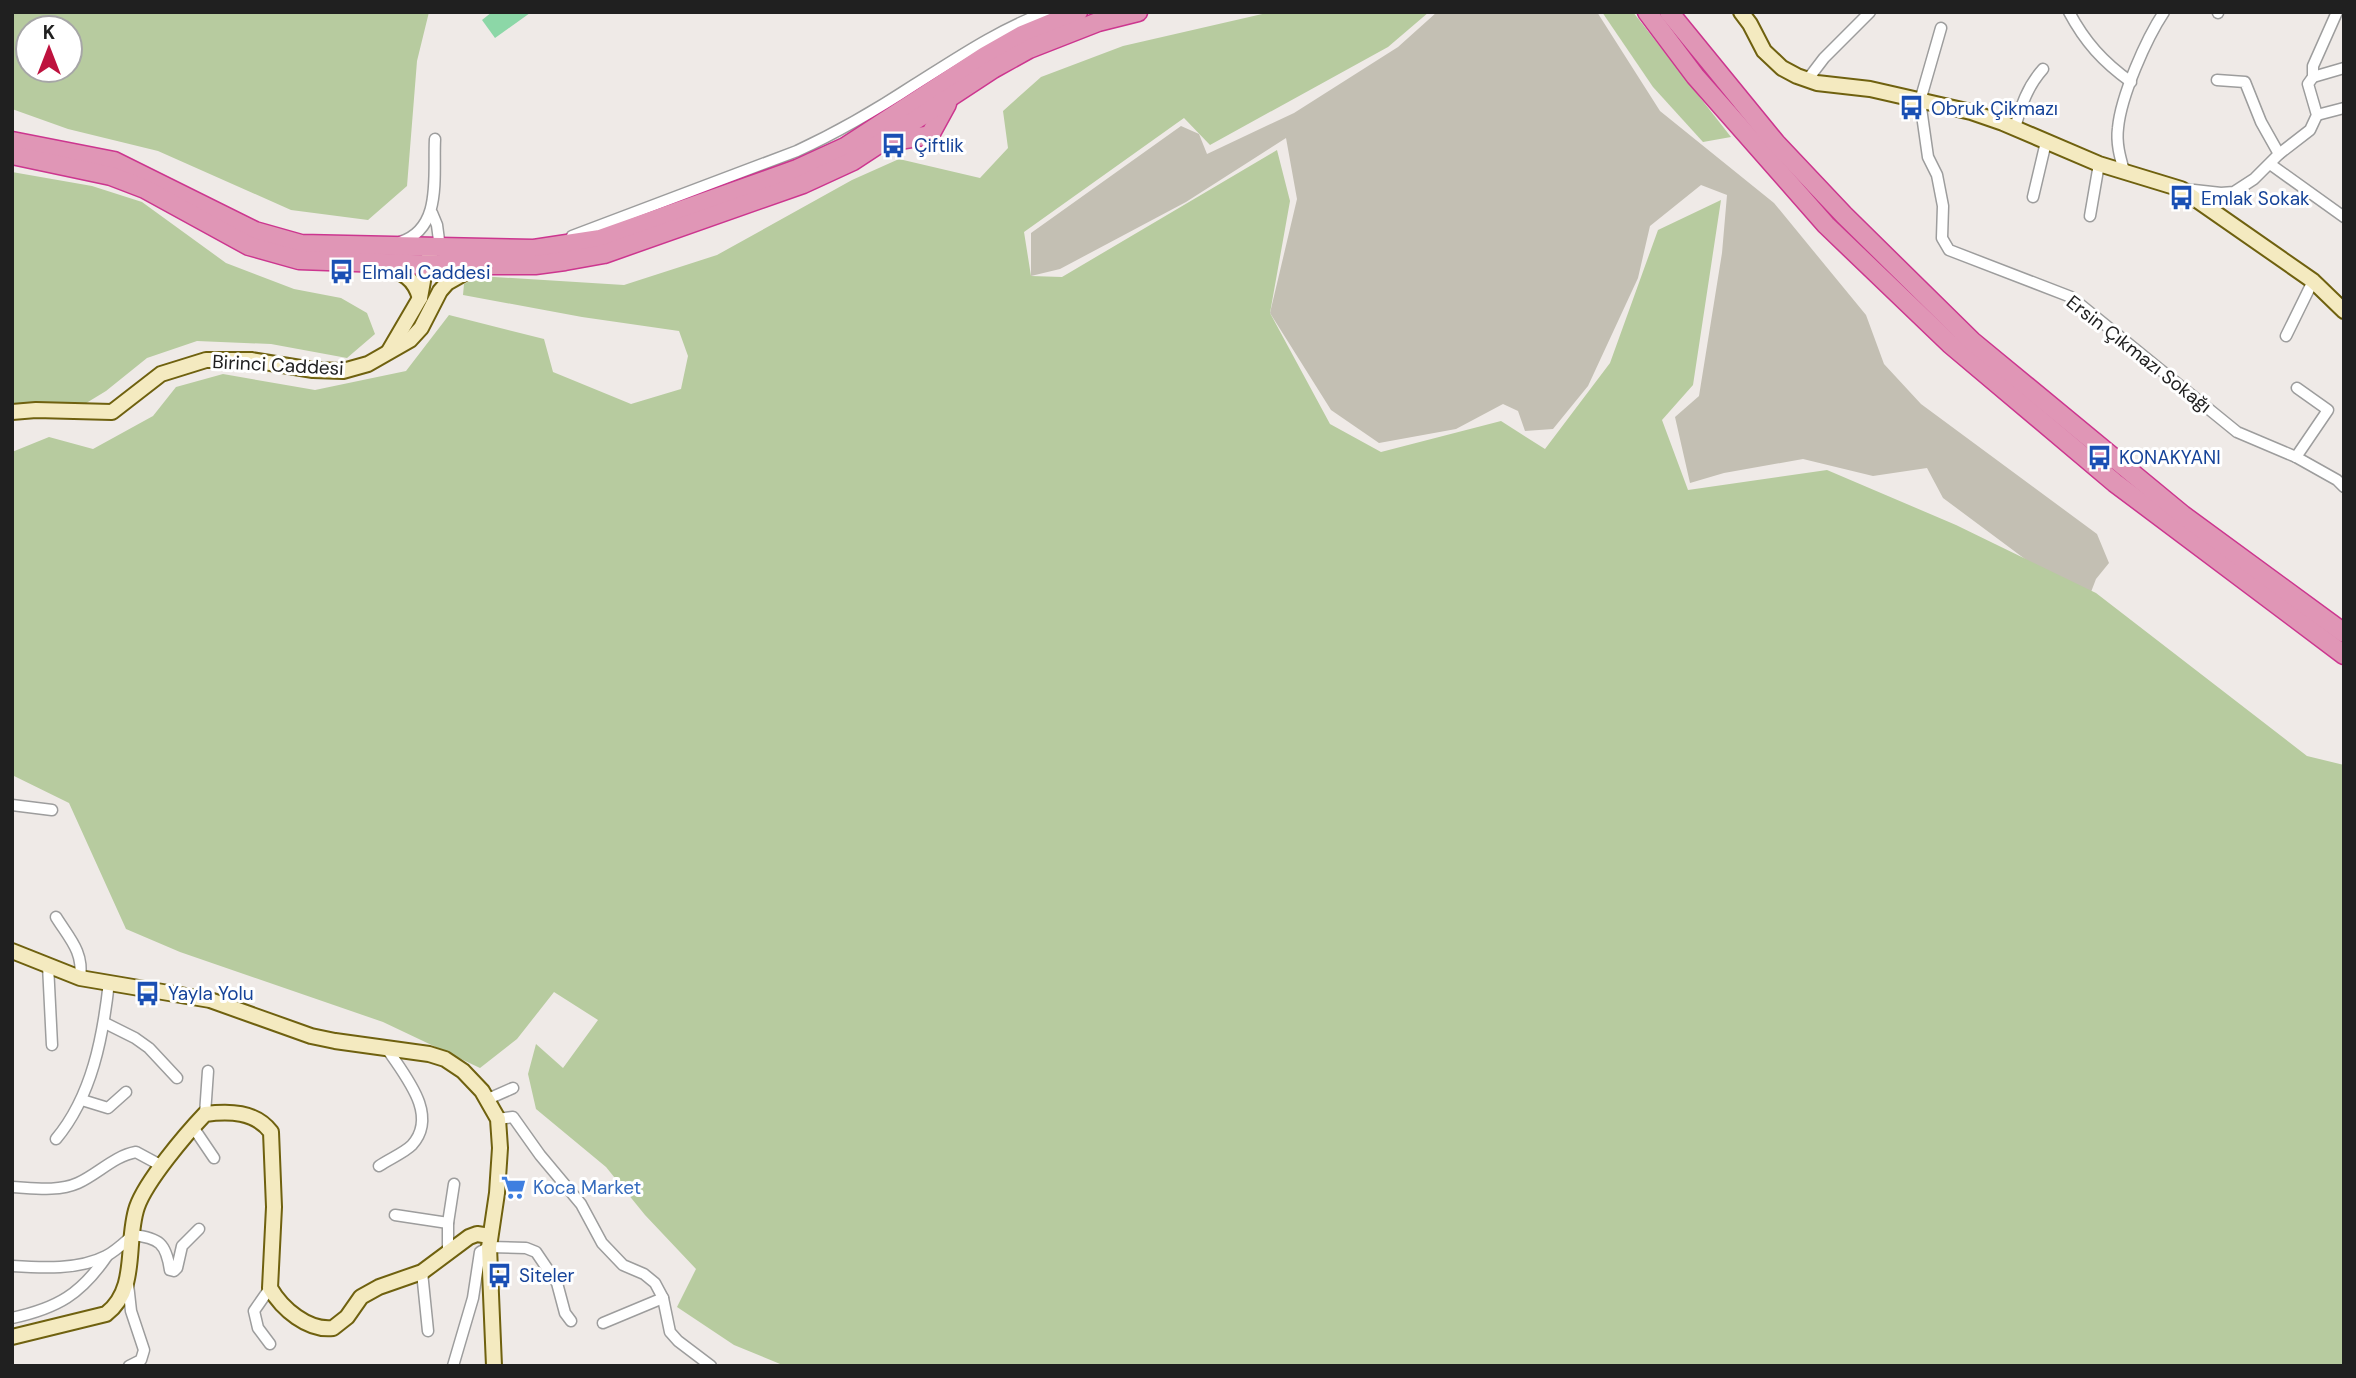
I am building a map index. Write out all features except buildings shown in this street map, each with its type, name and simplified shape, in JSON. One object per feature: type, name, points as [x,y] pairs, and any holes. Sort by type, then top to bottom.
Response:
[{"type":"highway","points":[[12,155],[111,176],[145,189],[249,246],[299,260],[348,262],[435,259],[534,249],[600,239],[797,169],[845,147],[1022,35],[1078,12]]},
{"type":"highway","points":[[12,141],[114,161],[255,231],[278,239],[301,244],[385,247],[435,259],[484,264],[535,265],[604,254],[803,184],[853,161],[993,69],[1029,49],[1098,22],[1138,12]]},
{"type":"highway","points":[[1647,12],[1695,76],[1826,225],[1950,344],[2115,483],[2344,655]]},
{"type":"highway","points":[[1669,12],[1776,143],[1844,215],[1972,341],[2183,515],[2344,633]]},
{"type":"street","points":[[435,259],[455,241],[563,239],[797,151],[878,108],[973,47],[1045,12]]},
{"type":"street","points":[[1808,79],[1824,58],[1870,12]]},
{"type":"street","points":[[2069,12],[2083,38],[2106,64],[2130,82]]},
{"type":"street","points":[[2124,171],[2118,147],[2118,127],[2130,82],[2164,12]]},
{"type":"street","points":[[1749,16],[1764,51],[1782,68],[1817,83],[1870,89],[1971,112],[2099,164],[2181,189],[2221,193],[2234,192],[2310,130],[2317,115],[2308,84],[2337,12]]},
{"type":"street","points":[[1920,101],[1941,28]]},
{"type":"street","points":[[2313,77],[2344,68]]},
{"type":"street","points":[[2015,128],[2022,101],[2043,69]]},
{"type":"street","points":[[2217,80],[2245,82],[2261,122],[2279,155]]},
{"type":"street","name":"Ersin Çıkmazı Sokağı","points":[[1920,101],[1928,157],[1937,175],[1942,206],[1942,238],[1949,250],[2071,297],[2237,432],[2296,457],[2337,480],[2344,487]]},
{"type":"street","points":[[2317,115],[2344,108]]},
{"type":"street","points":[[385,247],[415,235],[427,223],[432,213],[435,139]]},
{"type":"street","points":[[2033,197],[2046,142]]},
{"type":"street","points":[[2090,216],[2099,164]]},
{"type":"street","points":[[2270,164],[2344,217]]},
{"type":"street","points":[[2181,189],[2313,281],[2344,311]]},
{"type":"street","points":[[432,213],[438,225],[435,259]]},
{"type":"street","name":"Birinci Caddesi","points":[[12,412],[112,411],[161,374],[206,360],[251,360],[313,370],[344,371],[369,364],[410,340],[421,328],[435,259]]},
{"type":"street","points":[[348,262],[380,267],[405,275],[413,281],[426,301]]},
{"type":"street","name":"Birinci Caddesi","points":[[426,301],[447,283],[469,269],[484,264]]},
{"type":"street","points":[[2286,336],[2313,281]]},
{"type":"street","points":[[2296,457],[2328,410],[2297,388]]},
{"type":"street","points":[[12,804],[52,810]]},
{"type":"street","points":[[56,917],[80,956],[80,978]]},
{"type":"street","points":[[12,951],[80,978],[210,1000],[311,1036],[444,1059],[463,1071],[488,1099],[498,1119],[500,1148],[497,1194],[489,1242],[494,1366]]},
{"type":"street","points":[[48,965],[52,1045]]},
{"type":"street","points":[[56,1139],[82,1100],[105,1023],[109,982]]},
{"type":"street","points":[[105,1023],[149,1048],[177,1078]]},
{"type":"street","points":[[379,1166],[411,1146],[419,1134],[422,1118],[417,1096],[386,1047]]},
{"type":"street","points":[[129,1366],[141,1360],[144,1350],[131,1311],[128,1277],[138,1205],[162,1166],[205,1114],[208,1071]]},
{"type":"street","points":[[488,1099],[513,1088]]},
{"type":"street","points":[[82,1100],[108,1108],[126,1092]]},
{"type":"street","points":[[205,1114],[229,1111],[247,1115],[264,1123],[271,1132],[274,1207],[270,1288],[254,1311],[258,1328],[270,1344]]},
{"type":"street","points":[[498,1119],[513,1117],[540,1155],[581,1204],[602,1243],[623,1265],[644,1274],[655,1283],[663,1297],[670,1332],[711,1366]]},
{"type":"street","points":[[193,1127],[214,1158]]},
{"type":"street","points":[[12,1187],[66,1187],[79,1183],[121,1157],[136,1152],[162,1166]]},
{"type":"street","points":[[448,1254],[448,1223],[454,1184]]},
{"type":"street","points":[[395,1215],[448,1223]]},
{"type":"street","points":[[133,1235],[156,1240],[164,1247],[170,1270],[174,1271],[182,1246],[199,1229]]},
{"type":"street","points":[[270,1288],[288,1310],[314,1327],[327,1329],[339,1325],[361,1297],[379,1287],[422,1272],[468,1237],[477,1234],[489,1242],[536,1252],[557,1283],[565,1313],[571,1321]]},
{"type":"street","points":[[12,1318],[31,1314],[72,1296],[92,1278],[108,1256],[133,1235]]},
{"type":"street","points":[[453,1364],[473,1298],[477,1260],[489,1242]]},
{"type":"street","points":[[12,1266],[35,1268],[76,1265],[108,1256]]},
{"type":"street","points":[[422,1272],[428,1331]]},
{"type":"street","points":[[12,1337],[106,1314],[116,1306],[128,1277]]},
{"type":"street","points":[[603,1323],[663,1297]]},
{"type":"shaded area","points":[[1437,12],[1597,12],[1660,111],[1774,203],[1866,315],[1884,364],[1921,404],[2097,534],[2109,563],[2096,579],[2091,592],[2056,582],[1943,498],[1927,468],[1873,476],[1803,459],[1724,473],[1690,483],[1675,417],[1699,396],[1722,253],[1727,195],[1701,185],[1650,226],[1638,278],[1588,386],[1553,429],[1525,431],[1518,411],[1503,404],[1456,429],[1379,443],[1331,410],[1270,313],[1297,199],[1286,138],[1186,202],[1060,269],[1031,276],[1031,233],[1181,126],[1199,134],[1207,154],[1294,113],[1398,47]]},
{"type":"green space","points":[[12,12],[429,12],[417,61],[407,186],[368,220],[291,210],[158,151],[68,129],[12,109]]},
{"type":"green space","points":[[492,12],[530,13],[495,38],[482,20]]},
{"type":"green space","points":[[1271,12],[1429,12],[1388,47],[1210,145],[1184,118],[1024,232],[1031,276],[1062,277],[1277,150],[1290,201],[1270,313],[1330,424],[1381,452],[1501,421],[1545,449],[1610,363],[1658,230],[1721,200],[1693,385],[1662,420],[1688,490],[1827,470],[1956,525],[2096,593],[2307,756],[2344,765],[2344,1366],[785,1366],[734,1345],[677,1307],[696,1269],[645,1215],[606,1167],[536,1109],[528,1074],[536,1044],[563,1068],[598,1020],[554,992],[517,1039],[480,1068],[383,1022],[180,952],[126,929],[69,803],[12,775],[12,452],[49,437],[93,449],[153,416],[176,387],[223,374],[315,390],[406,371],[449,315],[544,339],[553,372],[631,404],[681,389],[688,356],[679,331],[582,317],[463,295],[464,284],[478,276],[624,285],[717,255],[852,180],[899,159],[980,178],[1008,148],[1003,111],[1041,77],[1123,46]]},
{"type":"green space","points":[[1602,12],[1633,12],[1731,137],[1703,142],[1653,87]]},
{"type":"green space","points":[[12,172],[92,186],[142,202],[226,263],[294,289],[341,298],[367,313],[375,334],[347,358],[271,344],[197,341],[147,358],[106,391],[83,405],[12,405]]},
{"type":"place","name":"Obruk Çikmazı","points":[[1911,108]]},
{"type":"place","name":"Çi̇ftli̇k","points":[[894,145]]},
{"type":"place","name":"Emlak Sokak","points":[[2181,198]]},
{"type":"place","name":"Elmalı Caddesi","points":[[342,272]]},
{"type":"place","name":"KONAKYANI","points":[[2099,457]]},
{"type":"place","name":"Yayla Yolu","points":[[148,993]]},
{"type":"place","name":"Koca Market","points":[[513,1187]]},
{"type":"place","name":"Siteler","points":[[499,1275]]}]
